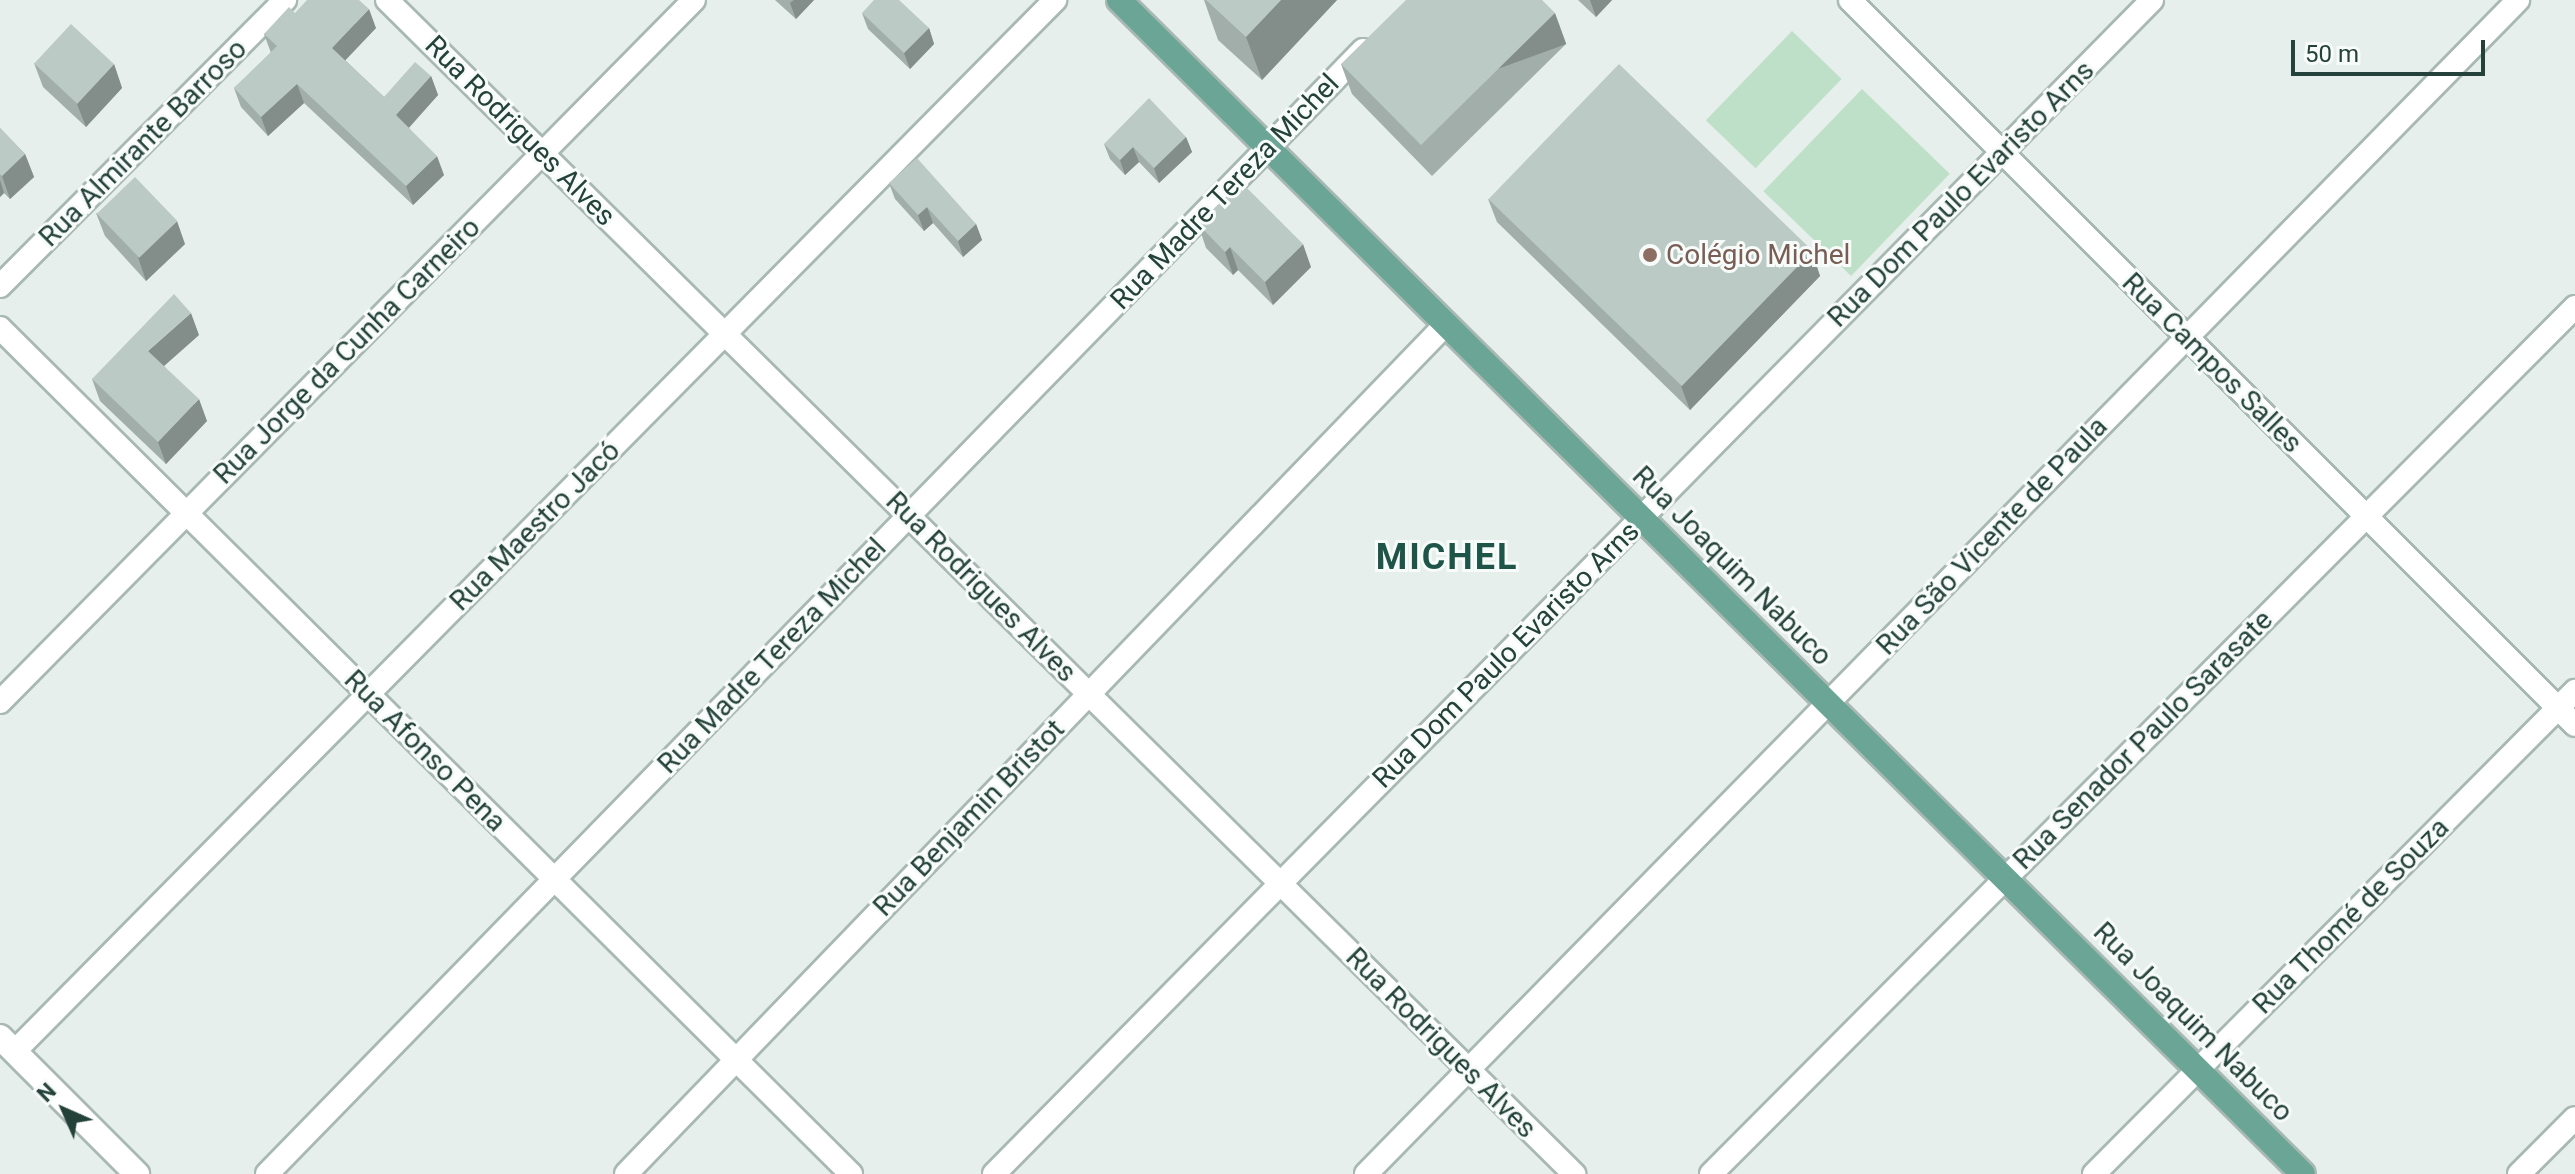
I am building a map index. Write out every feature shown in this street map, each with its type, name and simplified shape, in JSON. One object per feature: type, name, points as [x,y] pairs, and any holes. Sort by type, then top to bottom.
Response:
[{"type":"main road","name":"Rua Joaquim Nabuco","points":[[1119,0],[2303,1174]]},
{"type":"street","name":"Rua Almirante Barroso","points":[[0,286],[285,0]]},
{"type":"street","name":"Rua Rodrigues Alves","points":[[387,0],[1574,1174]]},
{"type":"street","name":"Rua Jorge da Cunha Carneiro","points":[[0,702],[694,0]]},
{"type":"street","name":"Rua Maestro Jacó","points":[[7,1044],[368,694],[1055,0]]},
{"type":"street","name":"Rua Campos Salles","points":[[1850,0],[2363,518],[2575,725]]},
{"type":"street","name":"Rua Dom Paulo Evaristo Arns","points":[[994,1174],[2152,0]]},
{"type":"street","name":"Rua São Vicente de Paula","points":[[1366,1174],[2518,0]]},
{"type":"street","name":"Rua Madre Tereza Michel","points":[[267,1174],[1378,34]]},
{"type":"street","name":"Rua Senador Paulo Sarasate","points":[[1711,1174],[2575,307]]},
{"type":"street","name":"Rua Benjamin Bristot","points":[[626,1174],[1446,324]]},
{"type":"street","name":"Rua Afonso Pena","points":[[0,328],[851,1174]]},
{"type":"street","name":"Rua Thomé de Souza","points":[[2094,1174],[2575,691]]},
{"type":"street","points":[[7,1044],[137,1174]]},
{"type":"street","points":[[2519,1174],[2575,1118]]},
{"type":"green space","points":[[1792,31],[1842,79],[1755,168],[1706,120]]},
{"type":"green space","points":[[1862,89],[1950,174],[1851,276],[1763,191]]},
{"type":"building","points":[[307,0],[359,0],[369,9],[332,48],[384,97],[415,62],[431,76],[396,115],[437,156],[406,186],[297,84],[261,117],[234,88],[277,46],[264,34],[289,7],[295,13]]},
{"type":"building","points":[[874,0],[899,0],[929,28],[904,53],[862,13]]},
{"type":"building","points":[[1206,0],[1281,0],[1246,37]]},
{"type":"building","points":[[1406,0],[1542,0],[1555,13],[1421,145],[1341,64]]},
{"type":"building","points":[[71,24],[114,64],[77,104],[34,63]]},
{"type":"building","points":[[1619,64],[1813,251],[1682,386],[1488,199]]},
{"type":"building","points":[[1149,98],[1186,137],[1154,168],[1133,147],[1120,160],[1104,144]]},
{"type":"building","points":[[0,128],[25,154],[2,176],[0,174]]},
{"type":"building","points":[[917,158],[976,224],[958,241],[927,207],[918,215],[889,183]]},
{"type":"building","points":[[135,177],[177,221],[139,258],[97,214]]},
{"type":"building","points":[[1241,182],[1303,244],[1265,282],[1230,247],[1225,252],[1198,224]]},
{"type":"building","points":[[174,294],[191,313],[148,351],[199,399],[158,442],[92,379]]},
{"type":"place","name":"Colégio Michel","points":[[1650,255]]},
{"type":"district","name":"MICHEL","points":[[1447,558]]}]
